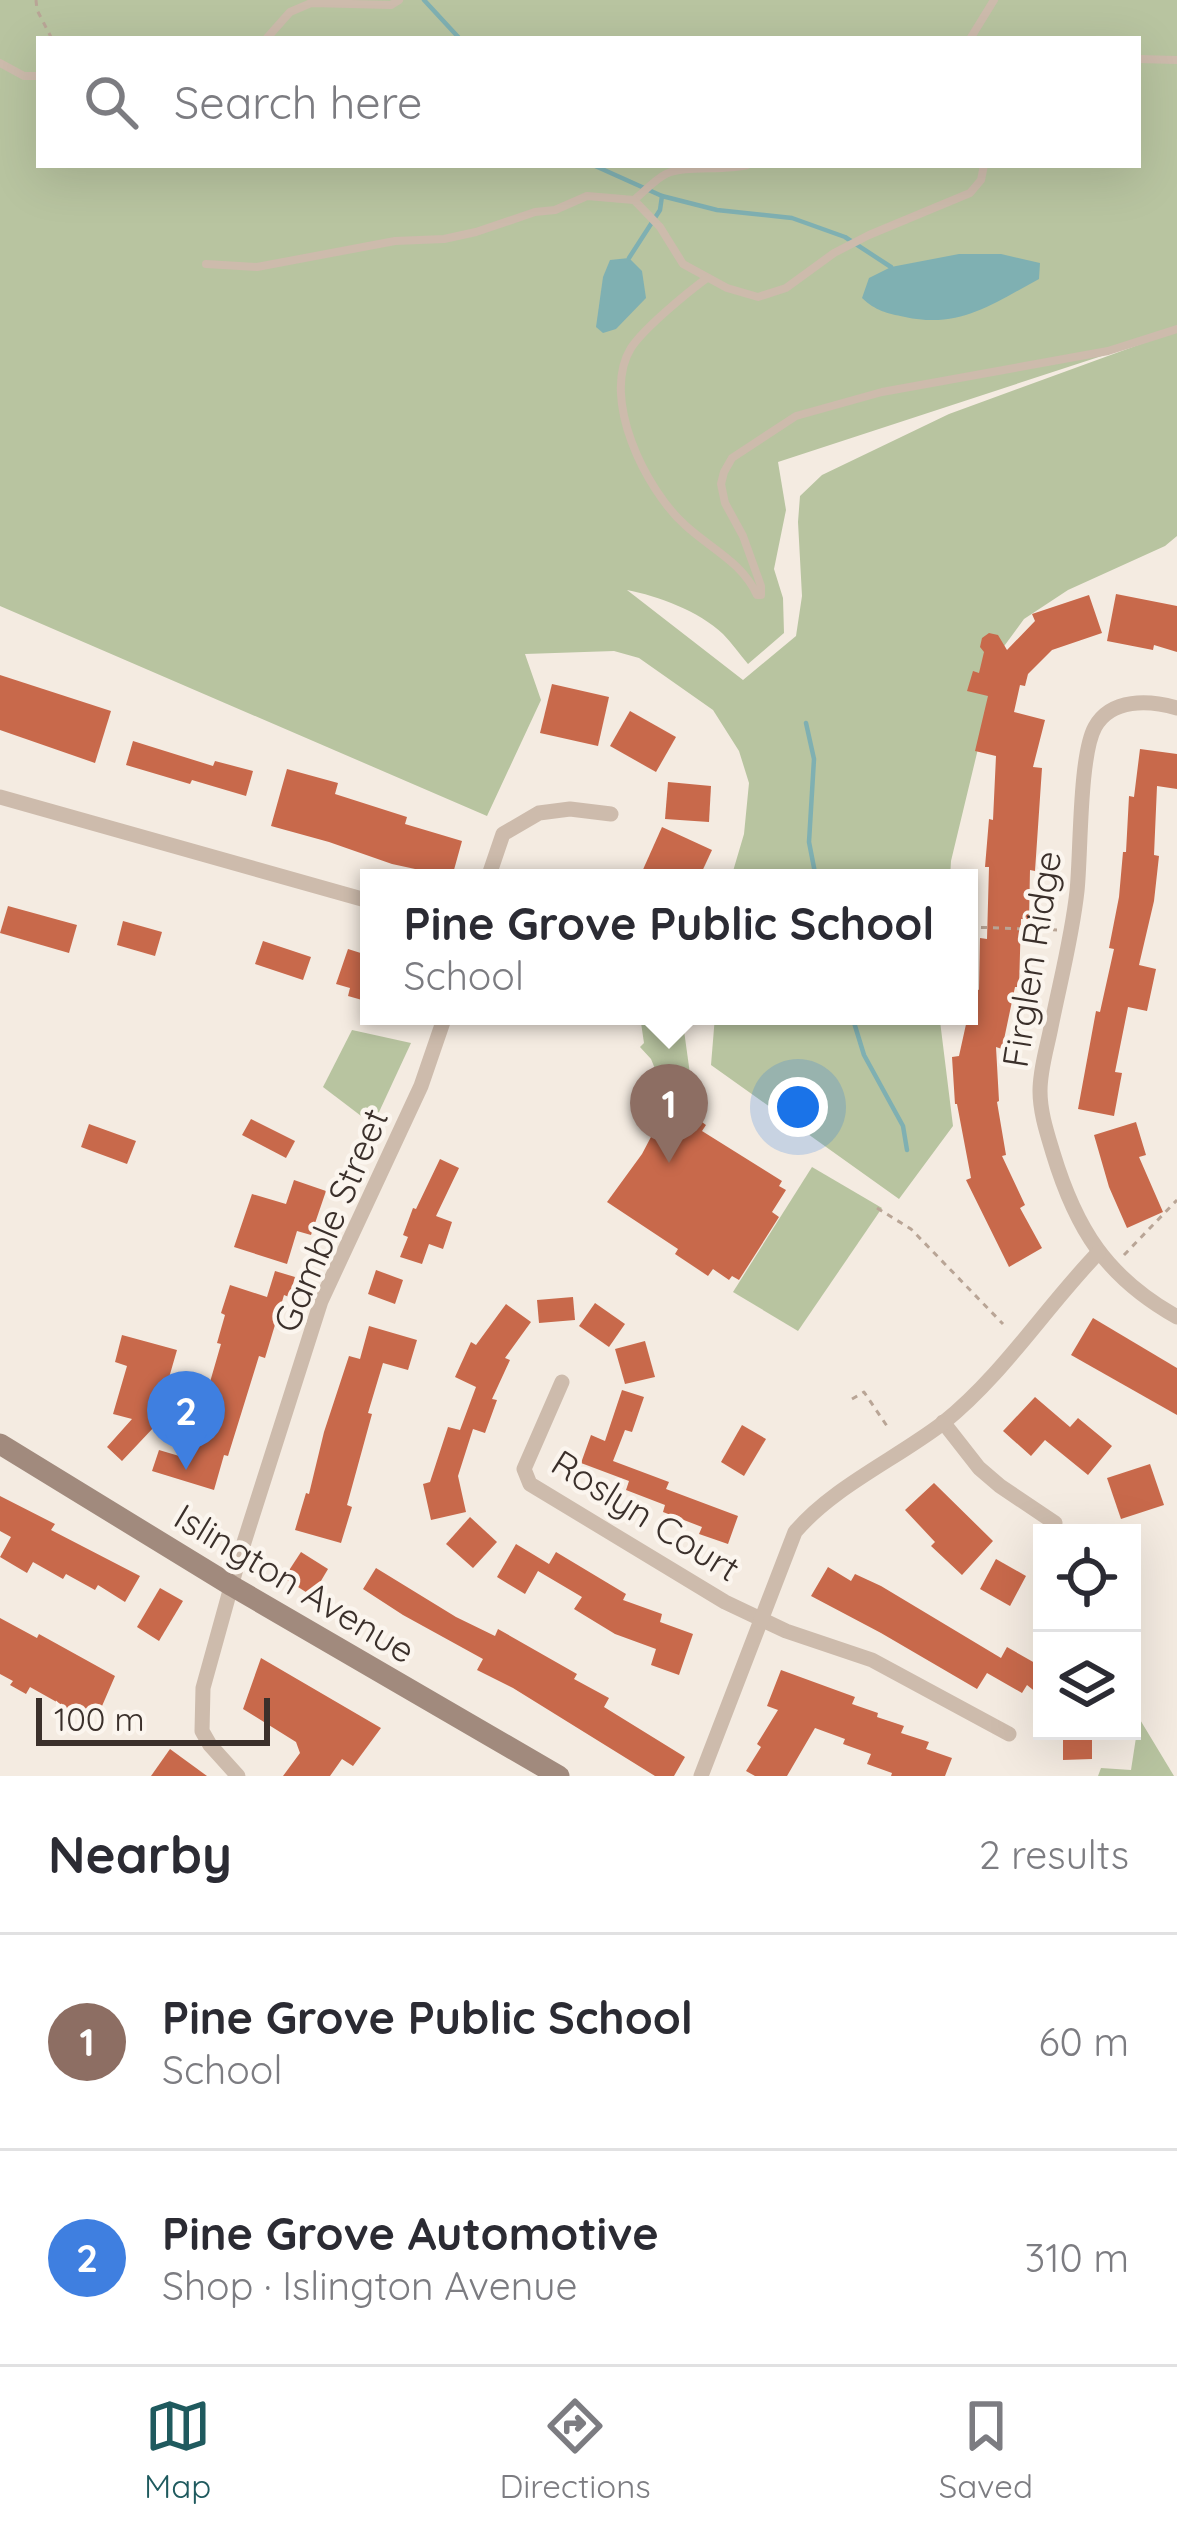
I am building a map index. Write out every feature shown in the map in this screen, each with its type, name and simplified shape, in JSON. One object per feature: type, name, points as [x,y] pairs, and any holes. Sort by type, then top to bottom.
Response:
[{"type":"main road","name":"Islington Avenue","points":[[0,1444],[232,1586],[559,1776]]},
{"type":"street","name":"Firglen Ridge","points":[[1177,708],[1146,702],[1117,706],[1095,726],[1087,756],[1076,896],[1040,1091],[1046,1131],[1080,1224],[1098,1253],[1142,1294],[1177,1316]]},
{"type":"street","points":[[0,796],[360,898]]},
{"type":"street","points":[[491,869],[503,834],[539,813],[570,809],[611,814]]},
{"type":"street","name":"Gamble Street","points":[[238,1776],[202,1731],[202,1688],[321,1301],[408,1116],[442,1025]]},
{"type":"street","points":[[701,1776],[790,1541],[801,1524],[944,1422],[988,1382],[1098,1253]]},
{"type":"street","name":"Roslyn Court","points":[[562,1382],[524,1469],[530,1484],[760,1620],[872,1660],[1009,1734]]},
{"type":"street","points":[[944,1422],[980,1468],[1054,1523]]},
{"type":"lane","points":[[269,36],[290,12],[311,3],[374,6],[399,0]]},
{"type":"lane","points":[[972,36],[994,0]]},
{"type":"lane","points":[[1141,58],[1177,60]]},
{"type":"lane","points":[[0,63],[24,76],[36,76]]},
{"type":"lane","points":[[206,264],[257,267],[395,241],[444,239],[554,210],[587,196],[636,198],[668,173],[736,168]]},
{"type":"lane","points":[[636,198],[683,264],[727,288],[758,297],[786,288],[843,248],[970,193],[983,168]]},
{"type":"lane","points":[[707,278],[633,344],[625,364],[622,413],[654,490],[682,522],[740,568],[757,596],[761,586],[721,484],[732,458],[796,416],[882,392],[1108,351],[1177,329]]},
{"type":"path","points":[[36,0],[50,36]]},
{"type":"path","points":[[978,927],[1058,931]]},
{"type":"path","points":[[1120,1258],[1177,1200]]},
{"type":"path","points":[[877,1208],[911,1229],[1003,1324]]},
{"type":"path","points":[[852,1399],[864,1393],[889,1429]]},
{"type":"green space","points":[[0,0],[1177,0],[1177,536],[1165,546],[1068,590],[1024,619],[1002,649],[951,869],[734,869],[744,834],[749,783],[739,751],[713,710],[639,658],[614,651],[525,654],[541,700],[487,816],[0,606]],"holes":[[[1160,337],[949,414],[822,475],[800,496],[802,596],[796,636],[743,680],[627,590],[665,600],[702,618],[748,664],[784,633],[783,598],[774,569],[786,510],[778,462]]]},
{"type":"green space","points":[[641,1025],[683,1025],[690,1074],[658,1076],[640,1047],[644,1043]]},
{"type":"green space","points":[[714,1025],[940,1025],[953,1126],[899,1199],[711,1065]]},
{"type":"green space","points":[[352,1030],[411,1043],[373,1125],[323,1087]]},
{"type":"green space","points":[[812,1167],[882,1208],[798,1331],[733,1292]]},
{"type":"green space","points":[[1141,1721],[1174,1776],[1098,1776],[1101,1768],[1131,1770],[1136,1740],[1141,1740]]},
{"type":"water","points":[[959,254],[1001,254],[1040,263],[1039,279],[975,312],[943,320],[892,314],[862,298],[869,278],[891,267]]},
{"type":"water","points":[[629,258],[642,271],[646,298],[616,329],[603,333],[596,327],[603,277],[610,260]]},
{"type":"building","points":[[1116,594],[1177,606],[1177,652],[1107,641]]},
{"type":"building","points":[[1089,595],[1102,633],[1052,650],[1028,674],[1025,686],[1020,685],[1014,712],[1045,720],[1033,767],[1042,768],[1029,919],[1021,919],[1019,987],[1015,987],[1002,1049],[996,1047],[997,1102],[1006,1155],[1002,1156],[1025,1205],[1020,1208],[1042,1248],[1009,1267],[966,1180],[971,1178],[955,1104],[952,1057],[959,1056],[966,1025],[978,1025],[980,938],[987,939],[989,867],[985,867],[996,756],[975,751],[988,696],[967,691],[973,671],[979,673],[982,638],[989,633],[998,635],[1007,650],[1035,621],[1032,614]]},
{"type":"building","points":[[0,675],[111,711],[95,763],[0,730]]},
{"type":"building","points":[[552,684],[609,697],[598,746],[540,733]]},
{"type":"building","points":[[630,711],[676,737],[656,772],[610,746]]},
{"type":"building","points":[[133,741],[213,766],[215,761],[253,771],[246,796],[126,765]]},
{"type":"building","points":[[1140,749],[1177,754],[1177,789],[1157,786],[1154,855],[1159,856],[1139,965],[1156,969],[1147,1011],[1128,1007],[1115,1072],[1122,1073],[1114,1116],[1078,1109],[1096,1011],[1100,1012],[1114,949],[1109,948],[1126,852],[1129,796],[1134,797]]},
{"type":"building","points":[[287,769],[338,783],[335,794],[407,817],[405,824],[462,841],[454,869],[415,869],[271,826]]},
{"type":"building","points":[[668,782],[711,786],[709,822],[665,819]]},
{"type":"building","points":[[662,827],[712,850],[703,869],[643,869]]},
{"type":"building","points":[[8,906],[77,925],[69,953],[0,933]]},
{"type":"building","points":[[123,921],[162,932],[155,956],[117,945]]},
{"type":"building","points":[[263,941],[311,957],[303,980],[255,964]]},
{"type":"building","points":[[348,949],[360,953],[360,999],[348,996],[350,988],[336,984]]},
{"type":"building","points":[[671,1099],[706,1125],[702,1131],[782,1181],[779,1186],[786,1190],[772,1212],[779,1217],[739,1280],[732,1276],[729,1280],[713,1269],[708,1276],[675,1254],[678,1249],[607,1202],[642,1154]]},
{"type":"building","points":[[251,1119],[295,1141],[286,1158],[242,1135]]},
{"type":"building","points":[[1136,1122],[1146,1155],[1139,1157],[1163,1212],[1127,1228],[1094,1135]]},
{"type":"building","points":[[89,1124],[136,1141],[127,1164],[81,1147]]},
{"type":"building","points":[[440,1159],[459,1168],[436,1216],[452,1222],[443,1249],[429,1244],[422,1264],[400,1257],[408,1237],[403,1235]]},
{"type":"building","points":[[294,1180],[326,1191],[311,1235],[297,1231],[287,1264],[234,1247],[252,1194],[286,1204]]},
{"type":"building","points":[[376,1270],[403,1280],[395,1304],[368,1294]]},
{"type":"building","points":[[275,1271],[295,1277],[289,1297],[284,1295],[265,1358],[259,1356],[214,1490],[152,1471],[159,1450],[186,1458],[205,1380],[210,1382],[221,1344],[217,1343],[225,1315],[221,1313],[230,1285],[267,1297]]},
{"type":"building","points":[[573,1297],[575,1320],[539,1323],[537,1300]]},
{"type":"building","points":[[595,1303],[625,1324],[609,1347],[579,1326]]},
{"type":"building","points":[[506,1304],[531,1322],[505,1358],[510,1360],[492,1399],[497,1400],[485,1433],[473,1429],[458,1476],[466,1512],[431,1520],[423,1484],[430,1482],[448,1427],[460,1430],[476,1387],[455,1377],[471,1342],[476,1345]]},
{"type":"building","points":[[1093,1318],[1177,1368],[1177,1415],[1071,1355]]},
{"type":"building","points":[[369,1326],[417,1340],[408,1370],[383,1363],[341,1543],[295,1530],[349,1356],[360,1359]]},
{"type":"building","points":[[122,1335],[177,1350],[155,1426],[122,1461],[107,1447],[132,1419],[113,1414],[127,1366],[115,1362]]},
{"type":"building","points":[[645,1341],[655,1377],[625,1384],[615,1349]]},
{"type":"building","points":[[622,1390],[644,1397],[632,1432],[625,1430],[613,1461],[669,1482],[666,1489],[738,1516],[728,1544],[699,1534],[702,1527],[663,1512],[665,1505],[626,1490],[629,1481],[581,1463],[591,1435],[605,1441]]},
{"type":"building","points":[[1035,1397],[1070,1427],[1078,1418],[1112,1446],[1088,1475],[1045,1440],[1031,1456],[1003,1431]]},
{"type":"building","points":[[742,1425],[766,1439],[744,1476],[721,1462]]},
{"type":"building","points":[[1150,1464],[1164,1505],[1121,1519],[1107,1478]]},
{"type":"building","points":[[934,1483],[993,1541],[962,1575],[931,1546],[935,1542],[905,1510]]},
{"type":"building","points":[[0,1496],[55,1524],[51,1530],[140,1576],[125,1602],[98,1585],[95,1590],[66,1574],[63,1579],[33,1562],[27,1573],[0,1557],[11,1537],[0,1531]]},
{"type":"building","points":[[470,1517],[497,1542],[473,1568],[446,1544]]},
{"type":"building","points":[[516,1544],[549,1564],[556,1552],[626,1594],[623,1600],[662,1614],[660,1622],[693,1634],[679,1675],[651,1665],[656,1649],[615,1634],[574,1609],[582,1597],[538,1571],[525,1594],[497,1577]]},
{"type":"building","points":[[301,1552],[328,1569],[312,1596],[284,1578]]},
{"type":"building","points":[[996,1559],[1026,1576],[1010,1606],[980,1589]]},
{"type":"building","points":[[828,1567],[851,1581],[855,1574],[1001,1658],[1007,1647],[1033,1662],[1033,1690],[1027,1685],[1022,1693],[987,1673],[977,1689],[811,1596]]},
{"type":"building","points":[[376,1568],[456,1617],[495,1636],[498,1629],[577,1674],[574,1679],[609,1698],[604,1707],[685,1757],[674,1776],[655,1776],[477,1670],[483,1659],[363,1589]]},
{"type":"building","points":[[160,1588],[183,1601],[159,1641],[137,1627]]},
{"type":"building","points":[[0,1618],[115,1676],[99,1713],[91,1709],[87,1717],[77,1711],[73,1717],[30,1687],[26,1694],[10,1685],[13,1681],[0,1674]]},
{"type":"building","points":[[261,1658],[381,1728],[353,1766],[342,1759],[330,1776],[283,1776],[300,1753],[296,1742],[243,1709]]},
{"type":"building","points":[[781,1670],[855,1697],[852,1704],[904,1726],[901,1733],[929,1742],[926,1749],[952,1758],[945,1776],[891,1776],[867,1764],[871,1754],[815,1728],[787,1776],[755,1776],[746,1771],[778,1710],[767,1706]]},
{"type":"building","points":[[1063,1740],[1092,1740],[1092,1759],[1063,1760]]},
{"type":"building","points":[[170,1749],[207,1776],[151,1776]]},
{"type":"waterway","points":[[424,0],[457,36]]},
{"type":"waterway","points":[[600,168],[662,196],[717,210],[792,218],[845,237],[891,267]]},
{"type":"waterway","points":[[629,258],[660,210],[662,196]]},
{"type":"waterway","points":[[806,723],[814,759],[809,842],[814,869]]},
{"type":"waterway","points":[[855,1025],[864,1055],[903,1126],[907,1150]]},
{"type":"place","name":"Pine Grove Public School","points":[[669,1163]]},
{"type":"place","name":"Pine Grove Automotive","points":[[186,1470]]}]
